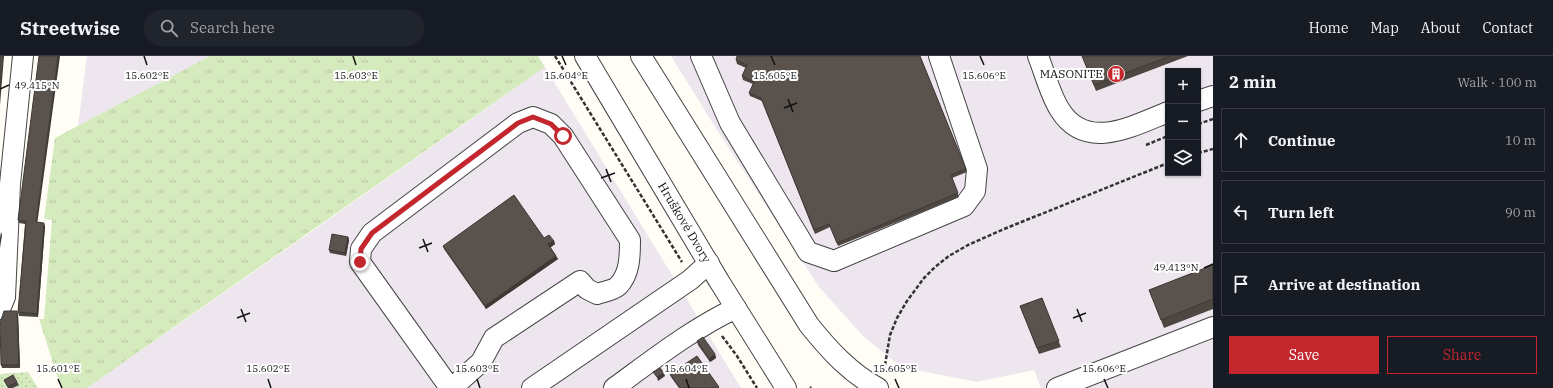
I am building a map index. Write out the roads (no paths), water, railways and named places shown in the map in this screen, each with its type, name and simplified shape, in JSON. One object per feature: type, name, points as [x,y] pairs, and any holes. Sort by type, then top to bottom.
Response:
[{"type":"street","points":[[0,309],[5,297],[10,184],[23,56]]},
{"type":"street","name":"Hruškové Dvory","points":[[585,56],[736,308],[786,388]]},
{"type":"street","points":[[641,56],[810,325],[826,347],[847,367],[881,381]]},
{"type":"street","points":[[702,56],[730,124],[808,252],[834,261],[964,206],[975,191],[977,170],[939,56]]},
{"type":"street","points":[[1038,56],[1059,110],[1069,122],[1081,130],[1099,134],[1126,128],[1165,113]]},
{"type":"street","points":[[1201,100],[1213,96]]},
{"type":"street","points":[[533,117],[551,124],[563,136],[630,240],[630,258],[626,274],[617,286],[597,294],[587,289],[580,281],[494,338],[481,362],[451,388],[360,262],[361,249],[372,233],[518,123],[533,117]]},
{"type":"street","points":[[532,388],[690,280],[709,263]]},
{"type":"street","points":[[614,388],[677,342],[712,320],[736,308]]},
{"type":"street","points":[[1069,386],[1213,327]]},
{"type":"place","name":"MASONITE","points":[[1116,74]]}]
